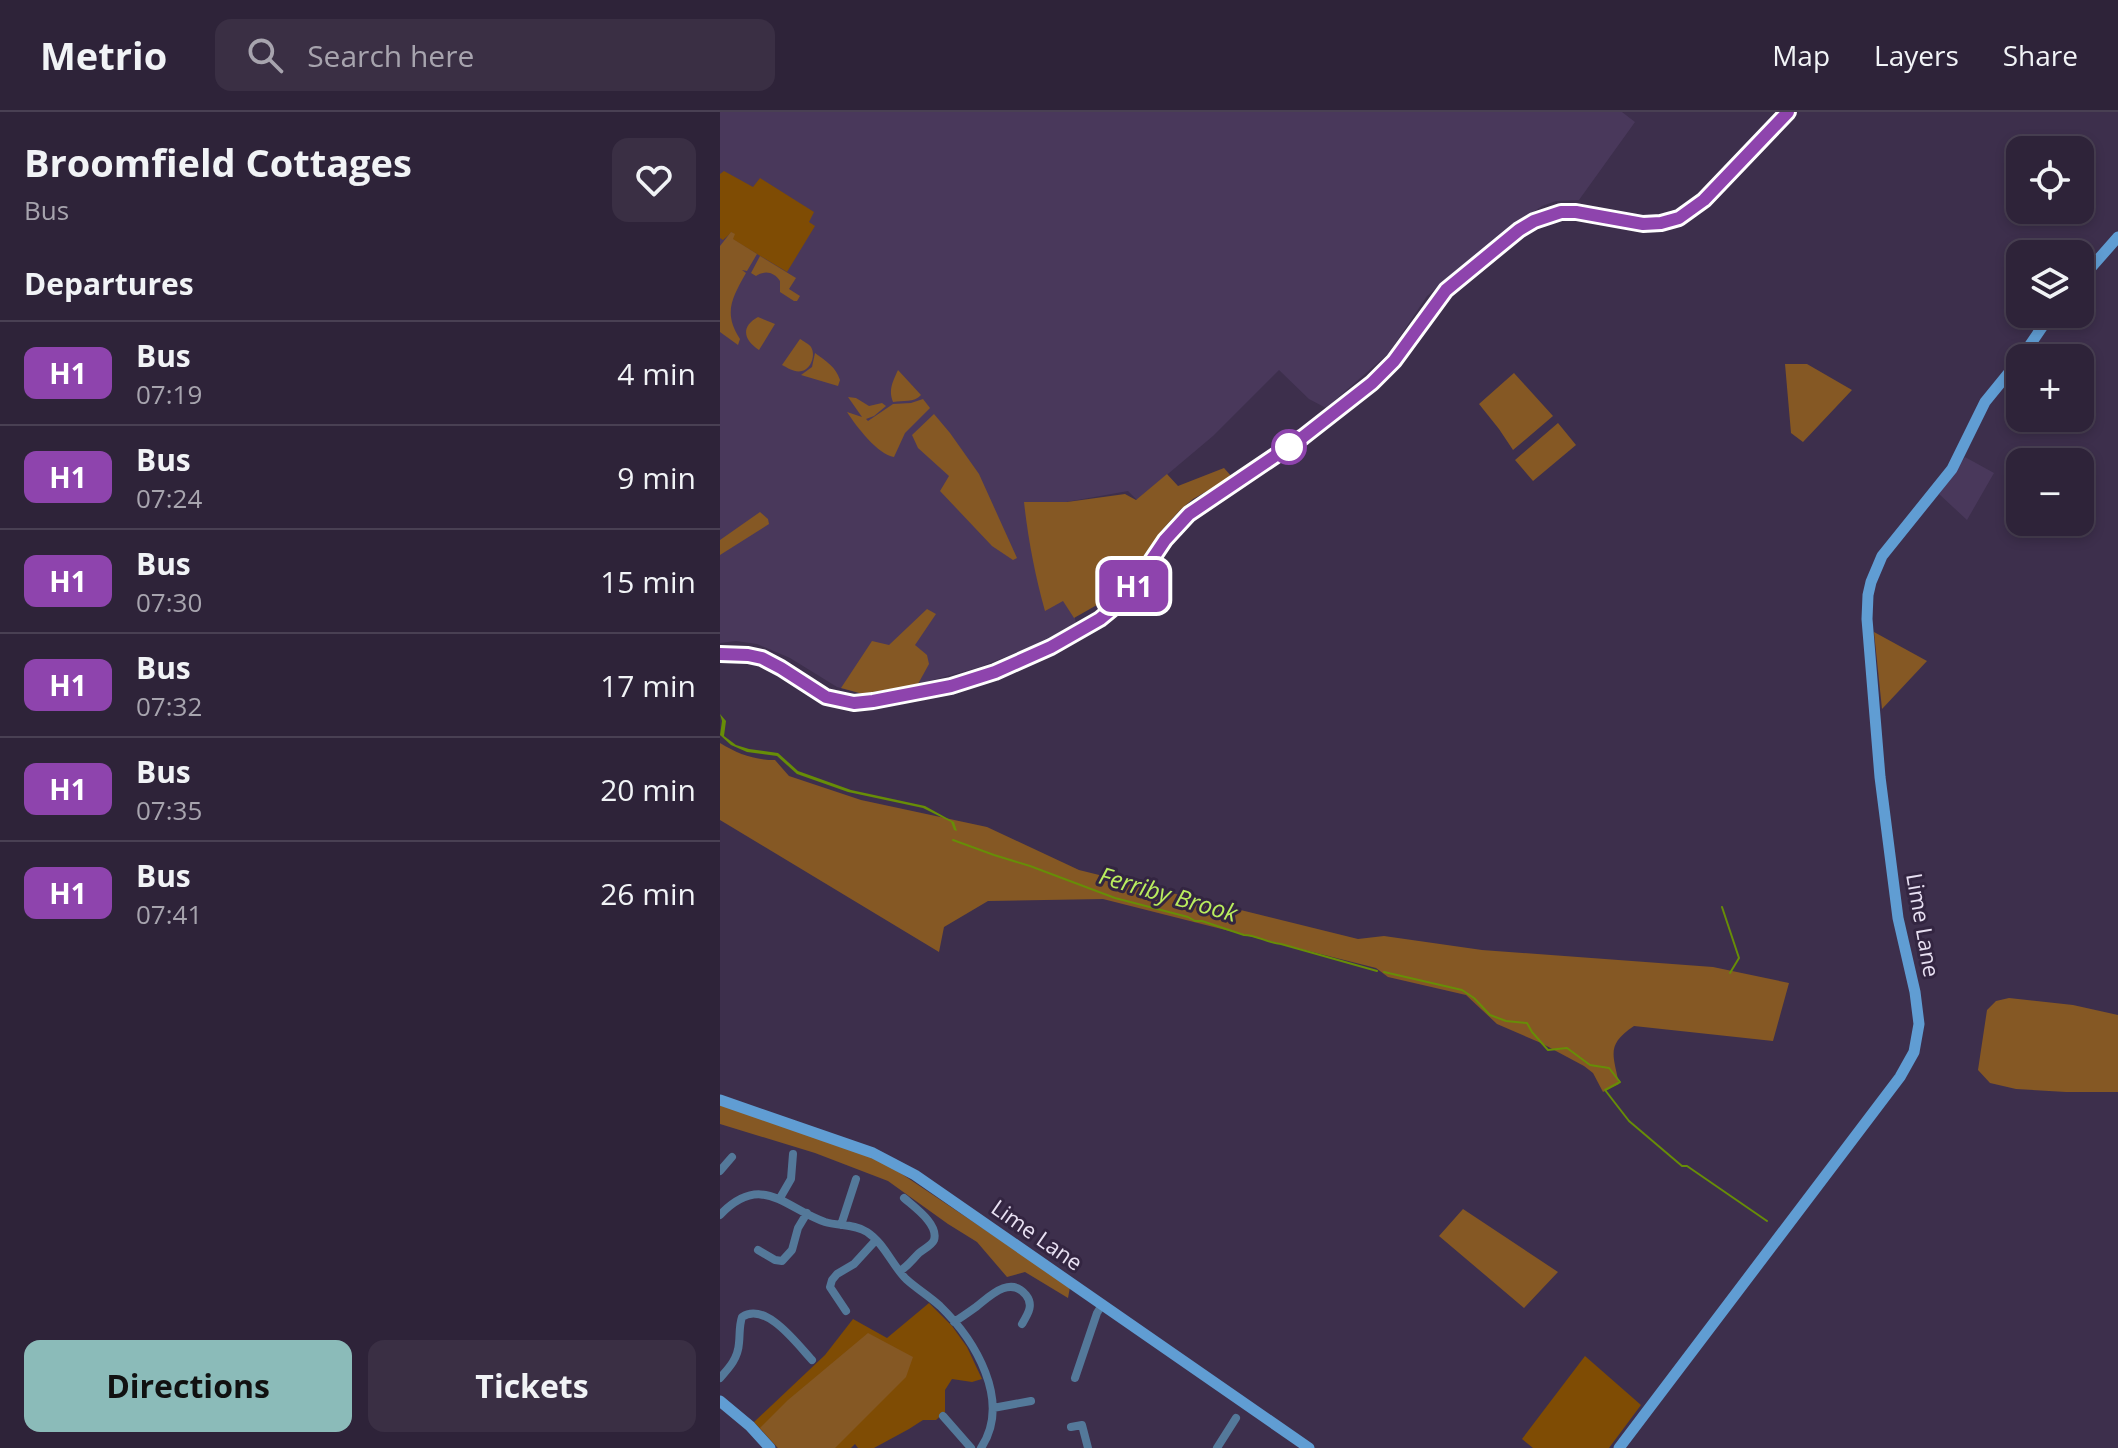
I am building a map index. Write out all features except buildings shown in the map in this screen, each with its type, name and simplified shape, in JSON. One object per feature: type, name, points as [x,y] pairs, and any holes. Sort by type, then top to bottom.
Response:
[{"type":"main road","points":[[720,654],[762,658],[826,697],[854,703],[951,686],[995,672],[1051,647],[1100,619],[1117,605],[1132,589],[1165,540],[1189,514],[1303,437],[1372,383],[1394,361],[1446,290],[1519,230],[1561,212],[1643,224],[1679,218],[1704,200],[1788,112]]},
{"type":"street","points":[[2094,264],[2118,237]]},
{"type":"street","name":"Lime Lane","points":[[1619,1448],[1900,1077],[1914,1052],[1919,1024],[1898,918],[1880,777],[1867,619],[1868,595],[1882,556],[1952,469],[1985,402],[2006,376]]},
{"type":"street","name":"Lime Lane","points":[[720,1100],[887,1159],[927,1183],[1309,1448]]},
{"type":"street","points":[[780,1198],[791,1179],[793,1154]]},
{"type":"street","points":[[720,1171],[732,1157]]},
{"type":"street","points":[[841,1225],[856,1179]]},
{"type":"street","points":[[720,1215],[744,1198],[771,1195],[822,1220],[860,1229],[876,1240],[912,1284],[954,1322],[977,1355],[988,1381],[993,1408],[987,1439],[981,1448]]},
{"type":"street","points":[[720,1196],[730,1206]]},
{"type":"street","points":[[900,1271],[912,1263],[922,1250],[937,1244],[933,1229],[904,1198]]},
{"type":"street","points":[[758,1250],[782,1261],[792,1250],[798,1228],[807,1213]]},
{"type":"street","points":[[846,1311],[830,1287],[832,1280],[854,1264],[876,1240]]},
{"type":"street","points":[[954,1322],[997,1290],[1013,1287],[1028,1298],[1030,1308],[1022,1324]]},
{"type":"street","points":[[1075,1378],[1102,1305]]},
{"type":"street","points":[[720,1378],[735,1359],[740,1322],[750,1313],[760,1314],[778,1325],[812,1360]]},
{"type":"street","points":[[720,1401],[770,1448]]},
{"type":"street","points":[[993,1408],[1031,1401]]},
{"type":"street","points":[[943,1416],[971,1448]]},
{"type":"street","points":[[1217,1448],[1224,1428],[1236,1418]]},
{"type":"street","points":[[1071,1427],[1082,1425],[1088,1448]]},
{"type":"shaded area","points":[[720,112],[1622,112],[1635,122],[1579,200],[1556,201],[1542,206],[1500,235],[1427,296],[1389,353],[1326,408],[1309,399],[1279,370],[1213,436],[1137,500],[1128,491],[1055,504],[1076,624],[980,667],[911,686],[863,694],[837,687],[790,658],[757,644],[736,641],[720,643]]},
{"type":"shaded area","points":[[724,171],[753,187],[760,178],[814,212],[809,222],[815,226],[787,272],[732,239],[732,232],[723,240],[720,238],[720,174]]},
{"type":"shaded area","points":[[731,232],[735,234],[733,239],[757,254],[747,271],[742,270],[746,273],[731,306],[732,321],[740,339],[738,345],[720,332],[720,246]]},
{"type":"shaded area","points":[[760,256],[796,278],[789,289],[800,296],[797,301],[780,292],[780,281],[775,276],[751,273]]},
{"type":"shaded area","points":[[758,317],[775,324],[759,350],[746,334],[748,325]]},
{"type":"shaded area","points":[[800,339],[811,347],[813,358],[808,368],[797,371],[782,365]]},
{"type":"shaded area","points":[[815,353],[836,371],[840,380],[838,386],[801,375],[812,367]]},
{"type":"shaded area","points":[[1785,364],[1807,364],[1852,390],[1803,442],[1791,433]]},
{"type":"shaded area","points":[[898,370],[921,395],[918,398],[893,402],[891,390]]},
{"type":"shaded area","points":[[1514,373],[1553,416],[1513,450],[1479,404]]},
{"type":"shaded area","points":[[848,397],[869,406],[882,403],[886,406],[866,419],[868,421],[893,404],[923,399],[930,408],[905,433],[894,457],[874,446],[856,425],[847,412],[862,417]]},
{"type":"shaded area","points":[[934,414],[979,474],[1017,558],[1013,560],[992,546],[940,491],[949,476],[918,448],[912,435]]},
{"type":"shaded area","points":[[1558,423],[1576,445],[1533,481],[1515,460]]},
{"type":"shaded area","points":[[1965,457],[1994,473],[1967,520],[1939,494]]},
{"type":"shaded area","points":[[1224,468],[1232,477],[1180,510],[1111,597],[1074,618],[1063,601],[1045,611],[1032,557],[1024,502],[1067,502],[1125,494],[1136,500],[1167,474],[1178,486]]},
{"type":"shaded area","points":[[760,512],[769,524],[720,555],[720,540]]},
{"type":"shaded area","points":[[927,609],[936,614],[915,645],[927,655],[929,664],[918,684],[863,694],[841,688],[872,641],[889,645]]},
{"type":"shaded area","points":[[1874,632],[1927,661],[1882,709]]},
{"type":"shaded area","points":[[720,714],[726,721],[724,736],[736,745],[778,753],[798,771],[851,790],[925,806],[954,822],[957,831],[951,822],[923,808],[848,792],[797,774],[777,756],[747,752],[731,745],[720,735]]},
{"type":"shaded area","points":[[720,743],[746,756],[775,760],[789,776],[861,800],[987,827],[1079,870],[1358,939],[1384,936],[1482,950],[1713,967],[1789,983],[1773,1041],[1634,1026],[1615,1045],[1619,1084],[1603,1092],[1593,1073],[1584,1066],[1497,1024],[1466,995],[1388,977],[1376,968],[1103,899],[988,901],[944,927],[939,952],[720,820]]},
{"type":"shaded area","points":[[2009,998],[2073,1005],[2118,1015],[2118,1092],[2016,1089],[1990,1083],[1978,1070],[1987,1010],[1996,1001]]},
{"type":"shaded area","points":[[720,1103],[884,1162],[1070,1287],[1068,1298],[1025,1272],[1007,1277],[977,1242],[888,1181],[815,1153],[720,1124]]},
{"type":"shaded area","points":[[1463,1209],[1558,1272],[1524,1308],[1439,1236]]},
{"type":"shaded area","points":[[929,1303],[967,1347],[982,1379],[972,1382],[952,1379],[945,1390],[945,1412],[936,1420],[923,1420],[874,1448],[858,1448],[855,1444],[851,1448],[778,1448],[754,1422],[825,1355],[853,1319],[887,1338]]},
{"type":"shaded area","points":[[868,1333],[913,1357],[906,1377],[835,1448],[778,1448],[760,1428],[788,1400]]},
{"type":"shaded area","points":[[1585,1356],[1641,1405],[1609,1448],[1533,1448],[1522,1439]]},
{"type":"waterway","name":"Ferriby Brook","points":[[953,840],[1115,898],[1377,971]]},
{"type":"waterway","points":[[1722,907],[1739,958],[1730,973]]},
{"type":"waterway","name":"Ferriby Brook","points":[[1384,972],[1462,990],[1490,1015],[1506,1021],[1527,1023],[1548,1050],[1567,1048],[1590,1065],[1609,1068],[1620,1082],[1605,1090],[1629,1121],[1682,1166],[1687,1166],[1767,1221]]},
{"type":"bus line","name":"H1","points":[[720,654],[762,658],[826,697],[854,703],[951,686],[995,672],[1051,647],[1110,612],[1132,589],[1165,540],[1189,514],[1276,457],[1372,383],[1394,361],[1446,290],[1519,230],[1561,212],[1643,224],[1679,218],[1704,200],[1788,112]]}]
